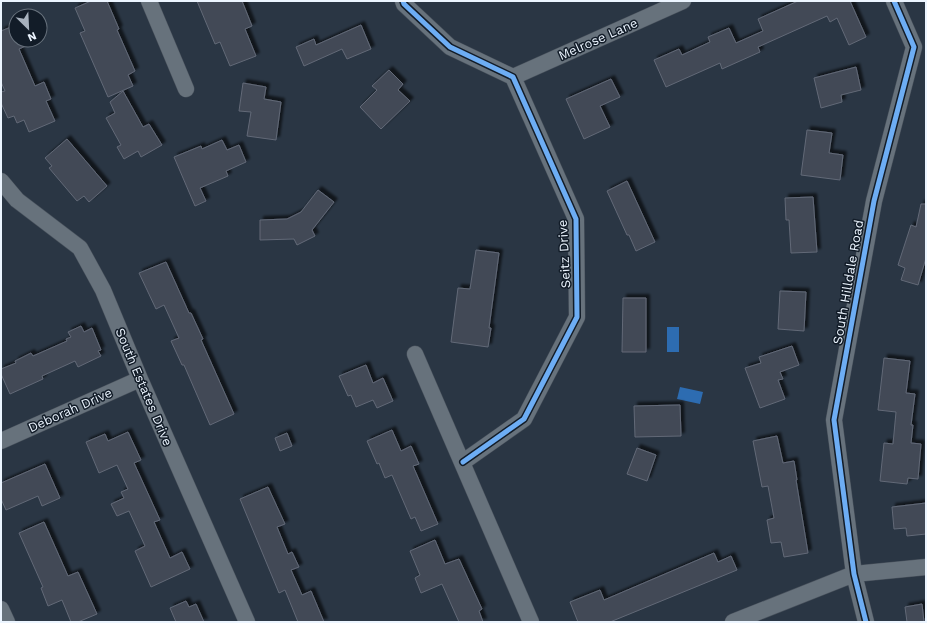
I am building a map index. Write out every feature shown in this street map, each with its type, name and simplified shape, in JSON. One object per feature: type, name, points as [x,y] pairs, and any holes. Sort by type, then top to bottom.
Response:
[{"type":"street","points":[[148,1],[186,89]]},
{"type":"street","points":[[403,1],[404,4],[450,47],[513,77]]},
{"type":"street","name":"Melrose Lane","points":[[513,77],[682,1]]},
{"type":"street","name":"South Hilldale Road","points":[[866,622],[854,574],[834,420],[874,201],[920,44],[894,1]]},
{"type":"street","name":"Seitz Drive","points":[[462,462],[524,420],[577,317],[576,219],[513,77]]},
{"type":"street","name":"South Estates Drive","points":[[1,181],[16,200],[80,248],[103,290],[140,379],[247,622]]},
{"type":"street","points":[[415,354],[531,622]]},
{"type":"street","name":"Deborah Drive","points":[[1,441],[140,379]]},
{"type":"street","points":[[734,622],[854,574],[926,567]]},
{"type":"street","points":[[1,609],[7,622]]},
{"type":"water","points":[[667,327],[679,327],[679,352],[667,352]]},
{"type":"water","points":[[680,387],[703,392],[700,404],[677,399]]},
{"type":"building","points":[[91,1],[107,1],[119,29],[117,30],[135,71],[128,75],[133,86],[108,97],[80,33],[85,31],[75,8]]},
{"type":"building","points":[[197,1],[242,1],[252,26],[245,29],[256,56],[230,66],[220,42],[215,44]]},
{"type":"building","points":[[798,1],[850,1],[866,37],[849,45],[837,18],[830,22],[827,16],[758,47],[760,52],[722,69],[720,63],[666,87],[654,60],[679,49],[682,55],[710,42],[708,37],[729,28],[736,43],[763,31],[758,19]]},
{"type":"building","points":[[361,25],[371,49],[347,59],[342,49],[304,66],[296,47],[314,39],[316,45]]},
{"type":"building","points":[[8,28],[8,48],[21,48],[19,49],[35,86],[44,82],[51,99],[46,101],[55,121],[29,132],[24,120],[17,123],[14,116],[8,118],[1,103],[1,92],[5,91],[1,82],[1,31]]},
{"type":"building","points":[[856,67],[861,90],[841,95],[842,102],[821,108],[814,78]]},
{"type":"building","points":[[389,70],[403,84],[398,90],[410,101],[381,129],[360,107],[377,90],[372,86]]},
{"type":"building","points":[[611,79],[620,97],[600,106],[610,127],[584,139],[566,99]]},
{"type":"building","points":[[243,83],[266,87],[264,99],[281,102],[276,140],[247,136],[251,112],[239,111]]},
{"type":"building","points":[[123,91],[143,127],[149,124],[162,145],[141,157],[138,151],[124,159],[117,147],[121,145],[106,118],[115,113],[110,102]]},
{"type":"building","points":[[807,130],[832,133],[829,153],[843,155],[840,180],[801,175]]},
{"type":"building","points":[[67,139],[107,186],[89,202],[84,196],[77,201],[49,168],[52,166],[45,158]]},
{"type":"building","points":[[222,140],[227,150],[239,145],[246,162],[226,171],[228,176],[200,188],[206,201],[195,206],[174,157],[201,146],[202,149]]},
{"type":"building","points":[[627,181],[655,242],[636,251],[607,191]]},
{"type":"building","points":[[318,190],[334,202],[312,230],[315,236],[297,245],[294,239],[260,240],[260,220],[287,219],[301,212]]},
{"type":"building","points":[[813,197],[817,252],[791,253],[789,220],[786,220],[785,198]]},
{"type":"building","points":[[921,204],[926,204],[926,258],[918,285],[901,280],[905,268],[898,265],[911,225],[916,227]]},
{"type":"building","points":[[476,250],[499,253],[489,328],[491,328],[488,347],[451,342],[458,288],[470,289]]},
{"type":"building","points":[[166,262],[189,313],[191,313],[203,339],[201,340],[234,414],[210,425],[184,365],[182,365],[171,341],[179,338],[164,305],[156,309],[139,273]]},
{"type":"building","points":[[780,291],[806,292],[804,331],[778,329]]},
{"type":"building","points":[[623,298],[646,298],[646,352],[622,352]]},
{"type":"building","points":[[81,326],[84,332],[92,328],[101,350],[98,351],[101,356],[78,367],[75,361],[42,376],[43,379],[10,394],[1,374],[1,369],[16,363],[15,361],[31,353],[33,356],[67,341],[66,339],[71,337],[68,332]]},
{"type":"building","points":[[792,346],[799,365],[780,372],[783,379],[778,380],[785,399],[760,408],[745,368],[761,363],[759,357]]},
{"type":"building","points":[[884,358],[910,361],[906,393],[915,394],[911,425],[913,425],[911,443],[921,444],[918,479],[908,478],[907,484],[880,481],[884,443],[893,444],[896,412],[878,410]]},
{"type":"building","points":[[366,365],[373,383],[383,378],[393,401],[377,408],[373,400],[356,407],[351,395],[348,396],[339,376]]},
{"type":"building","points":[[680,405],[681,436],[635,437],[634,406]]},
{"type":"building","points":[[392,430],[401,451],[411,446],[419,464],[413,466],[438,524],[421,531],[415,517],[411,519],[392,475],[385,478],[367,441]]},
{"type":"building","points":[[128,432],[141,460],[134,463],[160,520],[154,522],[170,558],[182,552],[190,569],[151,587],[135,551],[145,546],[129,511],[117,516],[111,504],[124,498],[121,492],[128,489],[117,465],[99,473],[86,442],[105,434],[108,441]]},
{"type":"building","points":[[287,433],[292,446],[280,451],[275,438]]},
{"type":"building","points":[[777,436],[783,463],[794,461],[808,553],[784,557],[781,542],[771,543],[767,520],[774,518],[768,486],[762,487],[753,441]]},
{"type":"building","points":[[637,448],[656,455],[647,481],[627,474]]},
{"type":"building","points":[[45,464],[60,498],[42,506],[38,496],[6,510],[1,499],[1,483]]},
{"type":"building","points":[[268,487],[285,524],[277,527],[288,554],[292,552],[299,567],[291,570],[302,595],[311,591],[324,622],[298,622],[285,590],[279,593],[240,499]]},
{"type":"building","points":[[926,503],[926,534],[907,536],[906,528],[894,529],[892,507]]},
{"type":"building","points":[[44,522],[68,576],[78,572],[97,614],[78,622],[71,622],[62,600],[48,606],[41,588],[43,587],[19,533]]},
{"type":"building","points":[[435,540],[445,564],[459,559],[482,609],[479,611],[483,622],[459,622],[442,584],[421,593],[415,578],[420,575],[410,551]]},
{"type":"building","points":[[714,553],[718,562],[731,556],[737,570],[610,622],[578,622],[570,602],[600,590],[604,600]]},
{"type":"building","points":[[186,601],[189,607],[196,604],[204,622],[176,622],[170,608]]},
{"type":"building","points":[[922,604],[924,622],[907,622],[905,607]]},
{"type":"cycle path","points":[[403,1],[404,4],[450,47],[513,77],[576,219],[577,317],[524,419],[463,462]]},
{"type":"cycle path","points":[[866,622],[854,574],[834,420],[874,201],[914,47],[894,1]]}]
